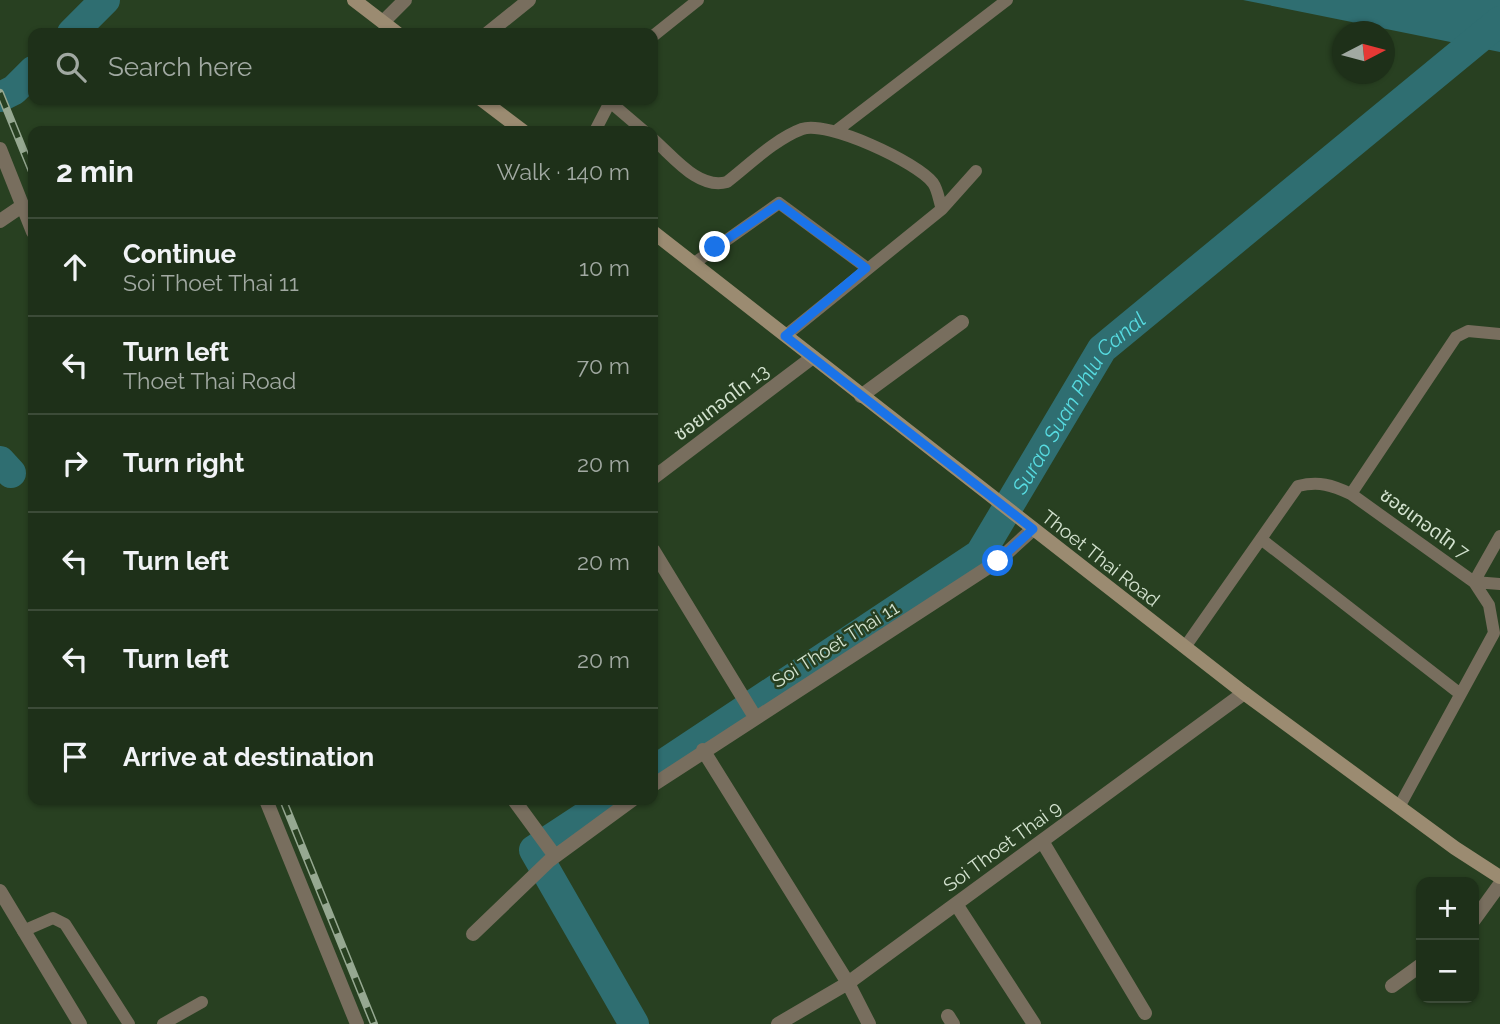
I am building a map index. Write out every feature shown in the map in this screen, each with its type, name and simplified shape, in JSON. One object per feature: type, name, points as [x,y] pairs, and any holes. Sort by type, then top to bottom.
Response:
[{"type":"main road","points":[[354,0],[391,28]]},
{"type":"main road","points":[[489,105],[516,126]]},
{"type":"main road","name":"Thoet Thai Road","points":[[658,236],[1244,692],[1399,807],[1500,877]]},
{"type":"street","points":[[383,22],[404,0]]},
{"type":"street","points":[[494,28],[529,0]]},
{"type":"street","points":[[0,149],[28,220]]},
{"type":"street","points":[[0,220],[22,206]]},
{"type":"street","points":[[862,396],[962,322]]},
{"type":"street","name":"ซอยเทอดไท 13","points":[[658,474],[813,357]]},
{"type":"street","name":"Soi Thoet Thai 11","points":[[658,782],[998,561],[1033,529]]},
{"type":"street","points":[[658,558],[755,717]]},
{"type":"street","name":"Soi Thoet Thai 9","points":[[778,1024],[848,983],[1244,692]]},
{"type":"street","points":[[703,750],[848,983],[869,1024]]},
{"type":"street","points":[[268,805],[357,1024]]},
{"type":"street","points":[[517,805],[553,858]]},
{"type":"street","points":[[473,934],[536,872],[625,805]]},
{"type":"street","points":[[1042,841],[1146,1013]]},
{"type":"street","points":[[1479,913],[1500,884]]},
{"type":"street","points":[[0,891],[80,1024]]},
{"type":"street","points":[[956,904],[1034,1024]]},
{"type":"street","points":[[1392,986],[1416,969]]},
{"type":"lane","points":[[658,32],[698,0]]},
{"type":"lane","points":[[836,131],[1007,0]]},
{"type":"lane","points":[[598,126],[608,105]]},
{"type":"lane","points":[[615,105],[638,126]]},
{"type":"lane","points":[[658,143],[707,184],[718,184],[727,182],[802,129],[820,127],[836,131],[919,170],[934,184],[942,209]]},
{"type":"lane","points":[[785,336],[942,209],[976,172]]},
{"type":"lane","points":[[693,264],[779,204],[866,268]]},
{"type":"lane","points":[[1351,494],[1457,337],[1468,331],[1500,334]]},
{"type":"lane","name":"ซอยเทอดไท 7","points":[[1185,647],[1298,486],[1314,482],[1330,484],[1351,494],[1474,582],[1489,605],[1494,633],[1399,807]]},
{"type":"lane","points":[[1500,536],[1474,582],[1500,584]]},
{"type":"lane","points":[[1261,539],[1459,693]]},
{"type":"lane","points":[[23,931],[52,918],[65,923],[129,1024]]},
{"type":"lane","points":[[163,1024],[202,1002]]},
{"type":"water","points":[[1243,0],[1500,0],[1500,52],[1395,31],[1395,21],[1347,21]]},
{"type":"waterway","points":[[77,28],[105,0]]},
{"type":"waterway","name":"Surao Suan Phlu Canal","points":[[658,768],[980,554],[1102,349],[1500,21]]},
{"type":"waterway","points":[[0,97],[14,90],[28,76]]},
{"type":"waterway","points":[[0,461],[11,473]]},
{"type":"waterway","name":"Surao Suan Phlu Canal","points":[[602,805],[534,850],[634,1024]]},
{"type":"railway","points":[[0,93],[28,162]]},
{"type":"railway","points":[[285,805],[374,1024]]},
{"type":"route","points":[[715,247],[779,204],[866,268],[785,336],[1033,529],[998,561]]}]
